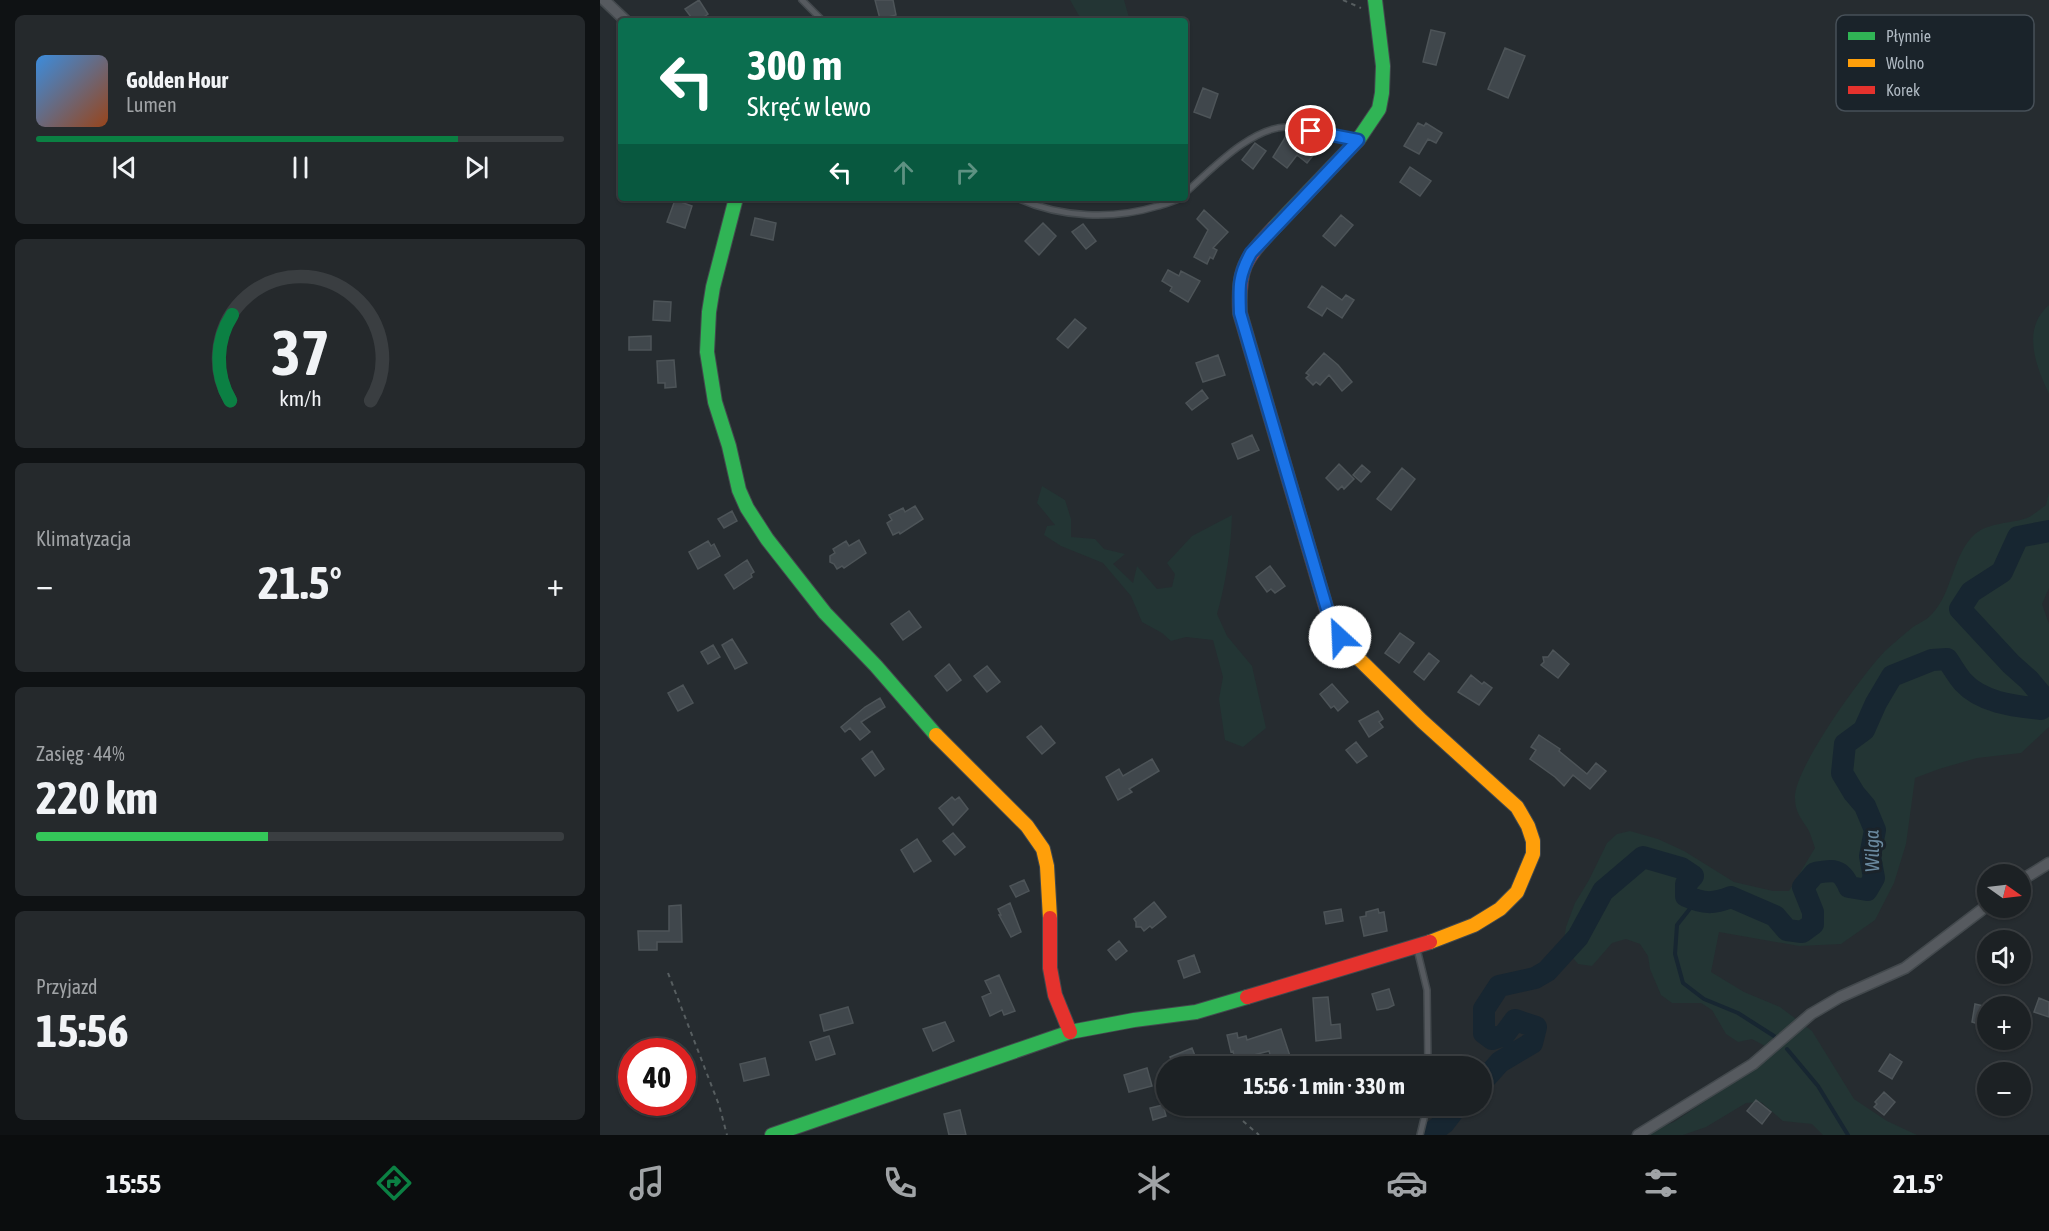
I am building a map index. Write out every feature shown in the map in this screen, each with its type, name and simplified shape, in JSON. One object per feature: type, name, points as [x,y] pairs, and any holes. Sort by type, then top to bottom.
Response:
[{"type":"street","points":[[604,0],[623,18]]},
{"type":"street","points":[[772,1135],[1070,1032],[1134,1020],[1196,1012],[1416,946],[1474,926],[1500,909],[1517,892],[1533,854],[1533,841],[1528,826],[1517,807],[1422,721],[1358,658],[1340,637],[1329,616],[1240,313],[1241,273],[1251,253],[1358,140],[1380,106],[1383,80],[1375,0]]},
{"type":"street","points":[[735,201],[708,312],[707,352],[715,402],[729,446],[739,490],[747,508],[767,539],[825,613],[876,666],[922,722],[1027,826],[1043,849],[1050,901],[1050,968],[1055,994],[1070,1032]]},
{"type":"street","points":[[2031,874],[2049,863]]},
{"type":"street","points":[[1638,1135],[1753,1064],[1811,1014],[1840,997],[1905,968],[1977,913]]},
{"type":"lane","points":[[802,0],[820,18]]},
{"type":"lane","points":[[1188,190],[1229,155],[1263,132],[1287,126],[1358,140]]},
{"type":"lane","points":[[1024,201],[1055,210],[1102,216],[1134,213],[1171,201]]},
{"type":"lane","points":[[1416,946],[1427,990],[1428,1056]]},
{"type":"lane","points":[[1420,1135],[1425,1116]]},
{"type":"path","points":[[1343,0],[1378,14]]},
{"type":"path","points":[[668,973],[719,1105],[728,1135]]},
{"type":"path","points":[[1243,1121],[1259,1135]]},
{"type":"shaded area","points":[[1070,0],[1124,0],[1129,18],[1080,18]]},
{"type":"shaded area","points":[[2049,305],[2049,394],[2036,360],[2033,336],[2040,315]]},
{"type":"shaded area","points":[[1042,486],[1065,500],[1071,519],[1071,537],[1095,539],[1104,549],[1125,554],[1113,564],[1133,583],[1137,566],[1157,589],[1172,587],[1175,574],[1167,563],[1192,536],[1232,515],[1228,565],[1217,614],[1227,636],[1252,666],[1266,728],[1243,747],[1225,740],[1219,699],[1223,677],[1213,640],[1186,637],[1171,641],[1142,622],[1131,596],[1103,563],[1061,546],[1044,535],[1047,526],[1055,525],[1037,503]]},
{"type":"shaded area","points":[[2049,492],[2049,588],[2042,604],[2049,624],[2049,727],[2021,753],[1977,758],[1915,778],[1906,844],[1894,883],[1875,920],[1841,944],[1799,946],[1719,932],[1711,972],[1744,992],[1780,1007],[1812,1031],[1854,1099],[1887,1121],[1917,1135],[1823,1135],[1812,1124],[1783,1121],[1761,1102],[1746,1103],[1706,1127],[1683,1135],[1649,1135],[1674,1122],[1768,1059],[1765,1046],[1752,1039],[1738,1042],[1726,1034],[1712,1010],[1701,1003],[1672,1003],[1661,995],[1650,969],[1648,956],[1640,944],[1626,939],[1612,943],[1592,966],[1578,964],[1569,953],[1564,940],[1566,927],[1575,903],[1607,843],[1617,834],[1630,831],[1658,839],[1684,851],[1734,882],[1773,891],[1789,891],[1815,848],[1809,831],[1796,808],[1797,785],[1805,766],[1831,722],[1885,651],[1930,616],[1939,605],[1962,552],[1975,534],[1987,527],[2030,517],[2046,505]]},
{"type":"building","points":[[699,0],[708,14],[702,18],[692,18],[685,9]]},
{"type":"building","points":[[875,0],[893,0],[896,15],[880,18]]},
{"type":"building","points":[[1431,30],[1445,33],[1436,65],[1423,62]]},
{"type":"building","points":[[1505,48],[1525,56],[1508,98],[1488,89]]},
{"type":"building","points":[[1203,88],[1218,94],[1210,118],[1194,112]]},
{"type":"building","points":[[1418,123],[1424,126],[1426,123],[1442,133],[1436,143],[1428,139],[1419,154],[1404,146]]},
{"type":"building","points":[[1286,136],[1302,148],[1305,145],[1315,153],[1307,163],[1297,155],[1287,168],[1273,157]]},
{"type":"building","points":[[1255,143],[1266,151],[1253,169],[1242,160]]},
{"type":"building","points":[[1410,167],[1431,181],[1420,196],[1400,182]]},
{"type":"building","points":[[675,201],[692,206],[685,228],[667,222]]},
{"type":"building","points":[[1204,210],[1228,232],[1213,248],[1217,250],[1213,259],[1210,257],[1207,264],[1194,257],[1208,230],[1197,219]]},
{"type":"building","points":[[1341,215],[1353,225],[1335,246],[1323,236]]},
{"type":"building","points":[[755,218],[776,223],[773,240],[751,235]]},
{"type":"building","points":[[1043,223],[1056,236],[1039,255],[1025,241]]},
{"type":"building","points":[[1083,224],[1096,241],[1086,249],[1072,232]]},
{"type":"building","points":[[1168,270],[1179,276],[1181,271],[1200,281],[1188,302],[1170,291],[1172,287],[1162,281]]},
{"type":"building","points":[[1322,286],[1342,300],[1346,295],[1354,300],[1342,318],[1327,308],[1322,316],[1308,307]]},
{"type":"building","points":[[654,301],[671,302],[670,321],[653,320]]},
{"type":"building","points":[[1075,319],[1086,328],[1068,348],[1057,339]]},
{"type":"building","points":[[651,336],[651,350],[629,350],[629,337]]},
{"type":"building","points":[[1324,353],[1352,382],[1342,391],[1329,375],[1320,385],[1316,382],[1313,385],[1306,378],[1309,375],[1306,373]]},
{"type":"building","points":[[1218,355],[1225,375],[1203,382],[1196,363]]},
{"type":"building","points":[[674,360],[676,387],[665,388],[665,383],[658,383],[657,361]]},
{"type":"building","points":[[1202,390],[1208,398],[1192,410],[1186,403]]},
{"type":"building","points":[[1252,435],[1259,450],[1238,459],[1232,444]]},
{"type":"building","points":[[1339,464],[1354,479],[1344,489],[1342,486],[1338,490],[1326,478]]},
{"type":"building","points":[[1362,465],[1370,472],[1361,482],[1353,475]]},
{"type":"building","points":[[1402,468],[1415,479],[1391,510],[1377,499]]},
{"type":"building","points":[[915,506],[923,519],[900,534],[899,532],[893,535],[887,523],[892,520],[889,515],[903,508],[905,512]]},
{"type":"building","points":[[732,511],[737,521],[724,528],[718,519]]},
{"type":"building","points":[[859,540],[866,553],[844,568],[842,566],[837,569],[830,562],[830,556],[835,553],[833,549],[846,541],[849,546]]},
{"type":"building","points":[[708,541],[711,546],[714,544],[720,556],[698,569],[689,552]]},
{"type":"building","points":[[747,560],[754,572],[751,574],[752,577],[734,589],[725,575]]},
{"type":"building","points":[[1270,566],[1285,586],[1275,593],[1271,589],[1267,592],[1256,577]]},
{"type":"building","points":[[909,611],[921,627],[903,640],[891,624]]},
{"type":"building","points":[[1400,633],[1414,643],[1399,663],[1385,653]]},
{"type":"building","points":[[732,639],[747,663],[735,669],[722,645]]},
{"type":"building","points":[[713,645],[720,657],[708,664],[701,652]]},
{"type":"building","points":[[1553,650],[1569,664],[1558,678],[1541,665],[1544,662],[1543,657],[1548,657]]},
{"type":"building","points":[[1429,653],[1439,661],[1424,680],[1414,672]]},
{"type":"building","points":[[949,664],[961,680],[947,691],[935,676]]},
{"type":"building","points":[[987,666],[1000,682],[987,692],[974,676]]},
{"type":"building","points":[[1471,675],[1482,684],[1484,682],[1492,688],[1479,705],[1458,692]]},
{"type":"building","points":[[1332,684],[1348,702],[1338,711],[1334,706],[1331,708],[1320,694]]},
{"type":"building","points":[[683,685],[693,703],[678,711],[668,693]]},
{"type":"building","points":[[880,698],[885,707],[861,722],[870,732],[860,740],[850,728],[845,732],[841,727]]},
{"type":"building","points":[[1378,711],[1383,719],[1379,722],[1383,727],[1369,737],[1359,721]]},
{"type":"building","points":[[1041,726],[1055,743],[1042,754],[1027,737]]},
{"type":"building","points":[[1539,735],[1560,749],[1559,751],[1587,774],[1596,763],[1606,771],[1590,789],[1573,775],[1564,786],[1530,759],[1536,750],[1531,747]]},
{"type":"building","points":[[1356,742],[1367,756],[1357,763],[1346,750]]},
{"type":"building","points":[[872,751],[884,769],[875,776],[862,759]]},
{"type":"building","points":[[1152,759],[1159,771],[1129,789],[1132,792],[1118,800],[1106,777],[1119,769],[1123,776]]},
{"type":"building","points":[[952,797],[955,800],[959,797],[968,809],[953,825],[939,808]]},
{"type":"building","points":[[953,833],[965,847],[955,855],[943,841]]},
{"type":"building","points":[[917,839],[931,861],[914,872],[901,850]]},
{"type":"building","points":[[1024,880],[1029,891],[1016,897],[1010,886]]},
{"type":"building","points":[[1154,902],[1166,917],[1144,931],[1141,927],[1136,927],[1134,919]]},
{"type":"building","points":[[1010,903],[1021,932],[1011,937],[998,909]]},
{"type":"building","points":[[681,905],[682,942],[657,942],[657,950],[639,950],[638,931],[669,931],[669,906]]},
{"type":"building","points":[[1341,909],[1343,921],[1326,924],[1324,912]]},
{"type":"building","points":[[1378,909],[1379,913],[1384,912],[1387,931],[1364,936],[1360,917],[1366,916],[1366,912]]},
{"type":"building","points":[[1119,941],[1127,951],[1116,960],[1108,950]]},
{"type":"building","points":[[1194,955],[1200,972],[1184,978],[1178,961]]},
{"type":"building","points":[[999,975],[1015,1011],[1004,1015],[1002,1010],[990,1016],[982,997],[991,993],[985,981]]},
{"type":"building","points":[[1389,989],[1394,1005],[1377,1010],[1372,994]]},
{"type":"building","points":[[1328,997],[1331,1025],[1340,1024],[1341,1038],[1316,1041],[1313,998]]},
{"type":"building","points":[[2039,998],[2049,1002],[2049,1017],[2034,1012]]},
{"type":"building","points":[[1975,1004],[1977,1004],[1977,1024],[1972,1022]]},
{"type":"building","points":[[848,1007],[853,1023],[824,1031],[820,1015]]},
{"type":"building","points":[[945,1022],[954,1041],[933,1051],[923,1029]]},
{"type":"building","points":[[1281,1029],[1290,1056],[1270,1056],[1269,1051],[1250,1056],[1234,1056],[1227,1035],[1237,1033],[1238,1038],[1246,1036],[1247,1040]]},
{"type":"building","points":[[829,1036],[835,1054],[816,1060],[810,1042]]},
{"type":"building","points":[[1192,1048],[1195,1056],[1172,1056]]},
{"type":"building","points":[[1890,1054],[1902,1062],[1892,1079],[1879,1071]]},
{"type":"building","points":[[765,1058],[769,1075],[744,1081],[740,1064]]},
{"type":"building","points":[[1147,1068],[1152,1086],[1129,1092],[1124,1075]]},
{"type":"building","points":[[1884,1092],[1895,1102],[1884,1115],[1874,1107],[1877,1104],[1875,1102]]},
{"type":"building","points":[[1756,1100],[1771,1112],[1762,1124],[1747,1111]]},
{"type":"building","points":[[1156,1107],[1156,1116],[1166,1116],[1153,1120],[1150,1108]]},
{"type":"building","points":[[960,1110],[966,1135],[949,1135],[944,1114]]},
{"type":"waterway","name":"Wilga","points":[[1492,1071],[1500,1062],[1532,1043],[1536,1027],[1515,1020],[1504,1035],[1492,1039],[1484,1033],[1484,1009],[1499,986],[1535,978],[1547,971],[1578,937],[1603,891],[1643,857],[1681,868],[1693,876],[1686,884],[1686,896],[1708,902],[1731,897],[1775,916],[1787,930],[1802,932],[1813,924],[1813,912],[1803,887],[1815,873],[1836,872],[1843,876],[1849,887],[1867,890],[1874,878],[1870,856],[1875,830],[1865,806],[1842,773],[1845,744],[1864,730],[1892,676],[1932,660],[1947,659],[1963,682],[1980,695],[1999,702],[2041,709],[2044,698],[1960,609],[1971,592],[2002,572],[2018,537],[2049,531]]},
{"type":"waterway","points":[[1696,901],[1677,925],[1675,954],[1683,983],[1704,999],[1738,1013],[1774,1036]]},
{"type":"waterway","points":[[1787,1049],[1818,1086],[1848,1135]]},
{"type":"waterway","name":"Wilga","points":[[1428,1135],[1449,1116]]},
{"type":"traffic: fast","points":[[1274,228],[1358,140],[1379,109],[1383,66],[1375,0]]},
{"type":"traffic: fast","points":[[735,201],[713,287],[707,352],[715,402],[729,446],[739,490],[747,508],[767,539],[825,613],[876,666],[936,735]]},
{"type":"traffic: fast","points":[[772,1135],[1070,1032],[1134,1020],[1196,1012],[1247,997]]},
{"type":"traffic: slow","points":[[1329,617],[1340,637],[1358,658],[1422,721],[1517,807],[1528,826],[1533,841],[1533,854],[1517,892],[1500,909],[1474,925],[1430,942]]},
{"type":"traffic: slow","points":[[936,735],[1027,826],[1043,849],[1047,866],[1050,918]]},
{"type":"traffic: jam","points":[[1274,228],[1256,248],[1245,266],[1240,285],[1240,313],[1329,617]]},
{"type":"traffic: jam","points":[[1050,918],[1050,968],[1055,995],[1070,1032]]},
{"type":"traffic: jam","points":[[1247,997],[1430,942]]},
{"type":"route","points":[[1311,131],[1358,140],[1251,253],[1241,273],[1240,313],[1329,616],[1340,637]]}]
